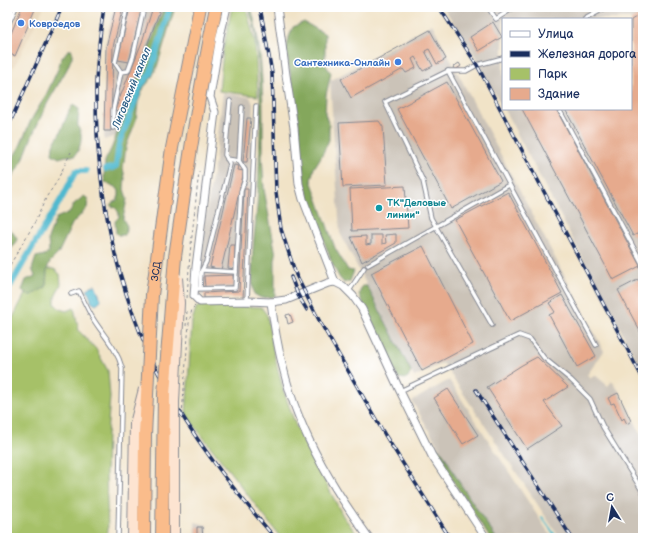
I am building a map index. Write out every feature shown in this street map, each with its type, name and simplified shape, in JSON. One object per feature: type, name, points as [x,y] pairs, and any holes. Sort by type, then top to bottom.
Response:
[{"type":"highway","name":"ЗСД","points":[[144,538],[145,435],[152,295],[172,148],[200,7]]},
{"type":"highway","name":"ЗСД","points":[[162,538],[164,394],[175,257],[192,143],[216,7]]},
{"type":"main road","points":[[174,538],[174,402],[179,303],[175,257]]},
{"type":"main road","points":[[133,538],[135,424],[148,370]]},
{"type":"street","points":[[227,7],[220,36],[210,97],[215,112],[197,289],[194,296],[200,302],[271,302],[286,300],[317,286],[335,282],[344,286],[362,309],[432,456],[486,538]]},
{"type":"street","points":[[278,7],[294,128],[299,184],[303,199],[335,282]]},
{"type":"street","points":[[271,302],[283,370],[299,417],[314,450],[333,484],[347,507],[370,538]]},
{"type":"lane","points":[[7,27],[16,7]]},
{"type":"lane","points":[[113,128],[113,110],[121,72],[115,63],[117,47],[127,7]]},
{"type":"lane","points":[[121,72],[128,71],[133,58],[144,7]]},
{"type":"lane","points":[[488,7],[496,19],[515,7]]},
{"type":"lane","points":[[587,18],[607,7]]},
{"type":"lane","points":[[492,324],[431,218],[423,181],[385,102],[448,72],[466,71],[477,65],[502,58]]},
{"type":"lane","points":[[448,72],[596,345]]},
{"type":"lane","points":[[230,101],[225,155],[230,164],[206,262],[202,270],[197,289],[235,288],[241,191],[245,179],[245,170],[239,161],[242,107]]},
{"type":"lane","points":[[247,301],[256,106]]},
{"type":"lane","points":[[560,110],[643,265]]},
{"type":"lane","points":[[227,158],[239,161]]},
{"type":"lane","points":[[368,264],[509,185]]},
{"type":"lane","points":[[349,291],[364,268]]},
{"type":"lane","points":[[202,270],[236,272]]},
{"type":"lane","points":[[71,294],[80,291],[91,316],[114,348],[122,368],[118,538]]},
{"type":"lane","points":[[400,391],[519,335],[530,339],[544,358],[571,380],[590,399],[603,427],[643,492]]},
{"type":"path","points":[[7,270],[34,224],[47,196],[56,183],[71,152]]},
{"type":"path","points":[[187,300],[190,254],[199,172]]},
{"type":"path","points":[[184,408],[189,323],[192,309],[200,302]]},
{"type":"path","points":[[180,420],[187,307]]},
{"type":"shaded area","points":[[7,7],[44,7],[14,67],[7,64]]},
{"type":"shaded area","points":[[114,7],[164,7],[116,136],[104,140],[105,46]]},
{"type":"shaded area","points":[[443,7],[643,7],[643,372],[505,110],[632,110],[632,18],[502,18],[502,106],[468,43]]},
{"type":"shaded area","points":[[432,24],[604,351],[587,375],[591,378],[595,375],[608,386],[612,381],[619,391],[643,438],[643,538],[560,538],[443,363],[414,377],[340,233],[330,81]]},
{"type":"shaded area","points":[[223,93],[250,97],[253,104],[243,296],[195,295],[203,231],[215,161]]},
{"type":"shaded area","points":[[449,380],[552,538],[496,538],[459,482],[412,401]]},
{"type":"shaded area","points":[[195,522],[207,525],[208,538],[196,538]]},
{"type":"green space","points":[[164,7],[175,7],[157,67],[151,79],[144,87],[138,102],[136,120],[126,147],[123,168],[125,178],[124,189],[127,199],[123,219],[127,226],[125,235],[118,235],[116,233],[115,221],[119,217],[118,211],[110,205],[117,200],[119,191],[117,188],[105,182],[105,161],[112,147]]},
{"type":"green space","points":[[232,7],[246,7],[255,42],[258,96],[219,91],[223,50]]},
{"type":"green space","points":[[249,7],[251,7],[261,60],[263,96],[262,155],[264,189],[276,255],[275,296],[261,298],[254,294],[252,274],[260,143],[260,79],[255,30]]},
{"type":"green space","points":[[304,22],[325,34],[325,64],[331,73],[326,95],[325,114],[329,125],[329,140],[314,168],[311,180],[335,248],[348,270],[354,271],[350,281],[344,283],[339,277],[332,263],[309,200],[304,178],[297,109],[286,51],[293,27]]},
{"type":"green space","points":[[68,50],[72,50],[72,57],[67,69],[47,104],[23,160],[7,185],[7,168],[20,146],[31,120],[46,95],[61,59]]},
{"type":"green space","points":[[73,105],[79,109],[78,127],[81,134],[81,143],[75,156],[59,158],[52,154],[53,145]]},
{"type":"green space","points":[[84,196],[88,199],[87,208],[72,224],[58,254],[50,262],[47,269],[46,287],[32,295],[25,294],[22,290],[26,280],[35,276],[32,269],[36,257],[45,255],[49,252],[48,239],[56,218],[70,212],[74,204]]},
{"type":"green space","points":[[7,229],[12,231],[17,239],[14,246],[9,251],[7,250]]},
{"type":"green space","points":[[47,269],[54,269],[60,274],[61,284],[55,297],[55,304],[60,309],[66,311],[74,308],[79,331],[96,349],[108,371],[110,397],[107,435],[106,474],[108,530],[106,538],[7,538],[7,329],[25,294],[29,295],[46,287]]},
{"type":"green space","points":[[362,286],[367,286],[411,371],[409,376],[405,379],[398,378],[362,301],[359,294]]},
{"type":"green space","points":[[202,305],[261,307],[267,315],[274,354],[283,389],[296,426],[343,516],[360,538],[281,538],[186,415],[192,321],[196,308]]},
{"type":"green space","points":[[436,447],[443,453],[459,482],[496,538],[490,538],[434,452],[433,448]]},
{"type":"water","points":[[95,285],[101,299],[96,305],[91,302],[87,290],[91,286]]},
{"type":"building","points":[[22,7],[36,7],[15,56],[7,53],[7,43]]},
{"type":"building","points":[[116,7],[123,7],[113,47],[111,131],[104,131],[106,47]]},
{"type":"building","points":[[130,7],[142,7],[129,62],[118,60]]},
{"type":"building","points":[[153,7],[161,7],[123,113],[115,110],[142,42]]},
{"type":"building","points":[[643,13],[643,231],[633,236],[566,110],[632,110],[632,19]]},
{"type":"building","points":[[493,22],[502,37],[479,51],[470,37]]},
{"type":"building","points":[[430,30],[446,59],[437,64],[429,49],[425,51],[433,66],[423,71],[415,57],[412,59],[416,68],[406,73],[403,69],[351,98],[341,79]]},
{"type":"building","points":[[459,63],[461,66],[455,70],[453,67]]},
{"type":"building","points":[[447,82],[501,181],[451,209],[397,109]]},
{"type":"building","points":[[523,110],[557,110],[640,266],[613,280]]},
{"type":"building","points":[[247,118],[251,118],[247,162],[243,162]]},
{"type":"building","points":[[379,121],[383,127],[387,185],[343,187],[339,123]]},
{"type":"building","points":[[234,165],[239,166],[238,170],[244,171],[221,270],[210,267]]},
{"type":"building","name":"ТК\"Деловые линии\"","points":[[405,186],[408,228],[352,231],[350,189]]},
{"type":"building","points":[[244,189],[248,189],[243,298],[204,298],[204,293],[239,291]]},
{"type":"building","points":[[508,192],[562,293],[510,321],[455,220]]},
{"type":"building","points":[[396,234],[396,243],[362,262],[351,237],[366,236],[366,245],[371,244],[371,235],[382,235],[382,244],[386,243],[385,235]]},
{"type":"building","points":[[230,245],[235,245],[234,269],[228,268]]},
{"type":"building","points":[[423,246],[473,344],[422,371],[371,273]]},
{"type":"building","points":[[233,275],[234,286],[205,287],[204,276]]},
{"type":"building","points":[[643,277],[643,337],[618,290]]},
{"type":"building","points":[[562,295],[596,356],[577,367],[549,315],[555,312],[549,303]]},
{"type":"building","points":[[290,314],[293,322],[288,324],[286,315]]},
{"type":"building","points":[[537,357],[568,387],[544,402],[562,426],[527,449],[487,387]]},
{"type":"building","points":[[448,389],[478,435],[463,444],[434,398]]},
{"type":"building","points":[[618,393],[631,421],[627,424],[624,418],[622,420],[614,403],[611,404],[608,398]]},
{"type":"building","points":[[197,527],[202,527],[203,538],[197,538]]},
{"type":"waterway","name":"Лиговский канал","points":[[106,169],[116,166],[119,144],[141,85],[150,74],[170,7]]},
{"type":"waterway","name":"Лиговский канал","points":[[7,292],[62,198],[76,171],[86,171]]},
{"type":"waterway","points":[[542,517],[557,538]]},
{"type":"railway","points":[[7,129],[62,7]]},
{"type":"railway","points":[[104,7],[96,88],[100,171],[106,212],[126,293],[140,333],[157,371],[177,407],[199,442],[223,475],[275,538]]},
{"type":"railway","points":[[260,7],[272,73],[276,192],[281,229],[296,275],[320,322],[385,435],[450,538]]},
{"type":"railway","points":[[439,7],[477,65],[643,379]]},
{"type":"railway","points":[[291,277],[298,295],[307,310]]},
{"type":"railway","points":[[476,390],[572,538]]},
{"type":"place","name":"Ковроедов","points":[[21,23]]},
{"type":"place","name":"Сантехника-Онлайн","points":[[398,62]]},
{"type":"place","name":"ТК\"Деловые линии\"","points":[[379,208]]}]
